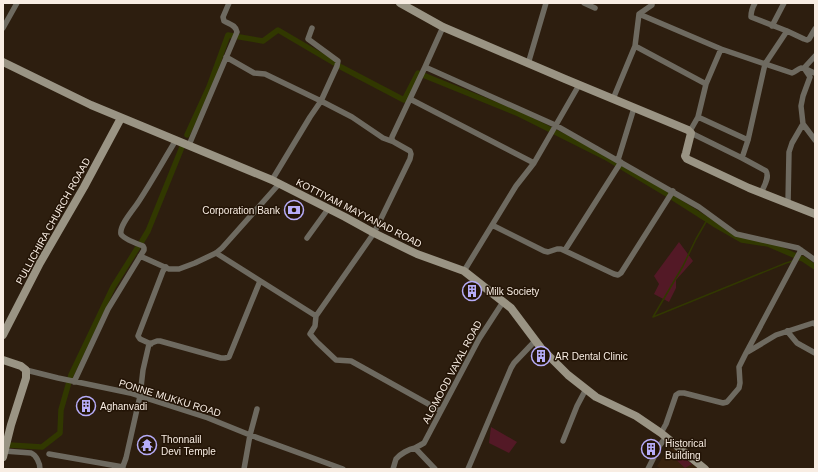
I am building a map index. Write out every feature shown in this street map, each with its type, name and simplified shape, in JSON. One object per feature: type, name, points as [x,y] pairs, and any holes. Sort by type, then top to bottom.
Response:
[{"type":"main road","points":[[400,3],[443,27],[691,132],[686,153],[687,159],[761,193],[815,214]]},
{"type":"main road","name":"KOTTIYAM MAYYANAD ROAD","points":[[3,62],[91,105],[275,182],[417,254],[464,271],[511,308],[535,341],[568,375],[596,397],[636,416],[664,435],[705,469]]},
{"type":"main road","name":"PULLICHIRA CHURCH ROAAD","points":[[3,335],[40,263],[84,187],[121,118]]},
{"type":"main road","points":[[3,360],[21,366],[26,370],[26,378],[11,425],[4,454]]},
{"type":"street","points":[[3,28],[17,3]]},
{"type":"street","points":[[189,145],[237,32],[234,26],[224,21],[223,17],[230,3]]},
{"type":"street","points":[[528,64],[546,3]]},
{"type":"street","points":[[584,3],[595,8]]},
{"type":"street","points":[[613,99],[635,46],[639,14],[652,5],[652,3]]},
{"type":"street","points":[[755,3],[752,8],[752,17],[772,26],[807,40],[811,37],[815,29]]},
{"type":"street","points":[[772,26],[784,3]]},
{"type":"street","points":[[639,14],[721,49],[792,73],[800,68],[804,68],[815,56]]},
{"type":"street","points":[[394,142],[392,137],[443,27]]},
{"type":"street","points":[[140,256],[174,270],[195,263],[216,253],[222,248],[275,182],[310,117],[321,101],[338,61],[308,39],[312,28]]},
{"type":"street","points":[[742,158],[748,140],[765,64],[787,31]]},
{"type":"street","points":[[635,46],[706,84]]},
{"type":"street","points":[[721,49],[706,84],[698,117],[691,132],[742,158],[767,173],[768,176],[761,193]]},
{"type":"street","points":[[226,58],[254,73],[265,74],[321,101],[352,117],[383,138],[410,151],[411,156],[374,233],[316,316],[315,326],[310,334],[336,360],[352,361],[441,411]]},
{"type":"street","points":[[425,67],[555,125],[673,191],[699,207],[736,234],[795,247],[815,260]]},
{"type":"street","points":[[804,68],[815,73]]},
{"type":"street","points":[[804,68],[810,77],[802,96],[801,106],[803,124],[815,140]]},
{"type":"street","points":[[464,271],[516,186],[534,162],[579,85]]},
{"type":"street","points":[[410,99],[534,162]]},
{"type":"street","points":[[565,250],[619,161],[634,108]]},
{"type":"street","points":[[698,117],[748,140]]},
{"type":"street","points":[[788,203],[789,152],[792,143],[803,124]]},
{"type":"street","points":[[74,382],[108,309],[144,248],[143,246],[126,239],[121,232],[128,216],[137,205],[176,140]]},
{"type":"street","points":[[492,225],[548,252],[557,249],[565,250],[618,275],[621,273],[673,191]]},
{"type":"street","points":[[307,238],[328,209]]},
{"type":"street","points":[[648,469],[664,435],[666,424],[676,395],[679,393],[684,393],[722,403],[727,402],[739,388],[740,367],[746,353],[801,250]]},
{"type":"street","points":[[216,253],[316,316]]},
{"type":"street","points":[[166,268],[163,271],[138,336],[140,339],[150,344],[160,341],[221,358],[229,357],[260,280]]},
{"type":"street","name":"ALOMOOD VAYAL ROAD","points":[[392,469],[399,456],[424,443],[479,338],[504,302]]},
{"type":"street","points":[[746,353],[776,335],[813,323],[815,324]]},
{"type":"street","points":[[787,331],[802,346],[815,353]]},
{"type":"street","points":[[468,469],[511,368],[535,341]]},
{"type":"street","points":[[49,454],[123,468],[140,396],[143,370],[150,344]]},
{"type":"street","name":"PONNE MUKKU ROAD","points":[[26,370],[140,396],[208,418],[343,469]]},
{"type":"street","points":[[563,441],[577,406],[586,389]]},
{"type":"street","points":[[244,469],[250,435],[257,409]]},
{"type":"street","points":[[415,448],[435,469]]},
{"type":"street","points":[[4,454],[31,453],[35,455],[40,469]]},
{"type":"shaded area","points":[[679,242],[693,261],[676,280],[676,288],[669,302],[654,294],[659,284],[654,276]]},
{"type":"shaded area","points":[[491,427],[517,442],[509,453],[489,443]]},
{"type":"shaded area","points":[[672,444],[701,469],[661,469],[657,466]]},
{"type":"shaded area","points":[[677,453],[692,464],[685,468],[672,456]]},
{"type":"waterway","points":[[187,135],[209,87],[228,35],[263,41],[278,30],[341,67],[404,100],[418,73],[519,114],[605,157],[742,240],[768,244],[803,259],[815,267]]},
{"type":"waterway","points":[[142,241],[148,231],[182,147]]},
{"type":"waterway","points":[[707,220],[683,266],[653,317],[793,261]]},
{"type":"waterway","points":[[9,445],[42,447],[60,433],[61,410],[71,375],[113,287],[138,247]]},
{"type":"waterway","points":[[797,260],[803,259]]},
{"type":"place","name":"Corporation Bank","points":[[294,210]]},
{"type":"place","name":"Milk Society","points":[[472,291]]},
{"type":"place","name":"AR Dental Clinic","points":[[541,356]]},
{"type":"place","name":"Aghanvadi","points":[[86,406]]},
{"type":"place","name":"Thonnalil Devi Temple","points":[[147,445]]},
{"type":"place","name":"Historical Building","points":[[651,449]]}]
